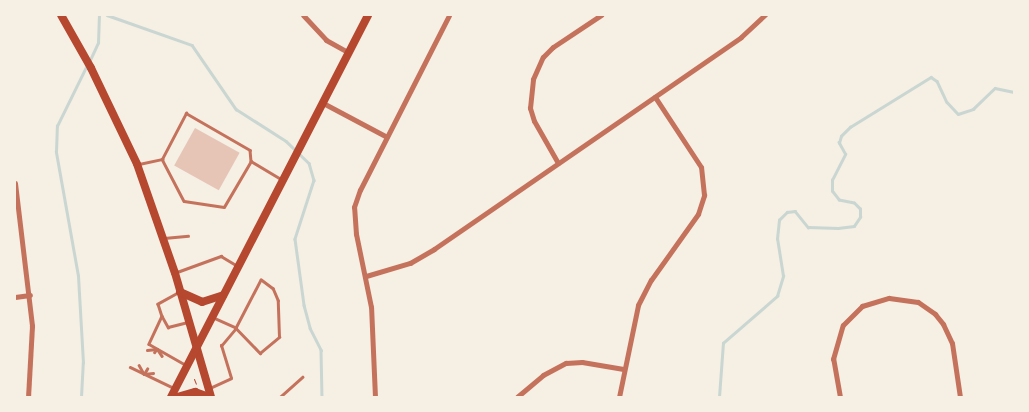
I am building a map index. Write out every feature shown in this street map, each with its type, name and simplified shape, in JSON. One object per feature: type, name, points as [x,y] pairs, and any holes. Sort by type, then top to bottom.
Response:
[{"type":"main road","points":[[61,15],[101,87],[137,164],[190,321],[210,394],[195,392],[177,397]]},
{"type":"main road","points":[[170,397],[368,15]]},
{"type":"main road","points":[[180,292],[202,302],[223,295]]},
{"type":"street","points":[[303,15],[326,40],[348,53]]},
{"type":"street","points":[[375,397],[372,307],[356,234],[354,207],[449,15]]},
{"type":"street","points":[[558,163],[534,121],[530,108],[533,79],[543,57],[554,47],[601,15]]},
{"type":"street","points":[[366,276],[410,263],[741,38],[765,15]]},
{"type":"street","points":[[618,397],[634,317],[645,290],[695,220],[704,195],[701,166],[655,97]]},
{"type":"street","points":[[323,103],[387,137]]},
{"type":"street","points":[[15,183],[30,295],[32,346],[28,397]]},
{"type":"street","points":[[15,297],[30,295]]},
{"type":"street","points":[[840,397],[833,359],[842,325],[862,306],[889,298],[918,302],[935,314],[943,324],[952,344],[960,397]]},
{"type":"street","points":[[517,397],[543,375],[566,364],[582,362],[623,369]]},
{"type":"lane","points":[[186,113],[250,150],[251,161],[224,207],[184,201],[162,159],[186,113]]},
{"type":"lane","points":[[137,164],[162,159]]},
{"type":"lane","points":[[251,161],[283,180]]},
{"type":"lane","points":[[162,238],[188,236]]},
{"type":"lane","points":[[175,273],[221,256],[238,266]]},
{"type":"lane","points":[[210,394],[230,378],[222,346],[236,328],[261,280],[273,289],[278,301],[279,337],[260,353],[236,328],[212,317]]},
{"type":"lane","points":[[180,292],[158,304],[162,316],[168,327],[190,321]]},
{"type":"lane","points":[[162,316],[149,344],[162,356]]},
{"type":"lane","points":[[147,350],[156,351],[187,366]]},
{"type":"lane","points":[[139,365],[144,374]]},
{"type":"lane","points":[[130,368],[175,388]]},
{"type":"lane","points":[[144,374],[147,369]]},
{"type":"lane","points":[[144,374],[153,373]]},
{"type":"lane","points":[[280,397],[302,377]]},
{"type":"path","points":[[194,379],[196,385]]},
{"type":"building","points":[[195,128],[240,153],[219,190],[174,166]]},
{"type":"waterway","points":[[90,60],[98,43],[99,15]]},
{"type":"waterway","points":[[107,15],[192,45],[236,109],[286,141],[309,163],[314,180],[295,239],[304,305],[310,328],[321,350],[322,397]]},
{"type":"waterway","points":[[81,397],[83,363],[78,276],[56,152],[57,126],[87,65]]},
{"type":"waterway","points":[[719,397],[723,343],[777,296],[783,276],[777,239],[779,220],[787,212],[795,211],[808,227],[838,228],[854,226],[860,217],[860,209],[854,203],[839,200],[832,191],[832,180],[845,154],[839,143],[841,136],[850,127],[931,77],[937,81],[947,102],[958,114],[973,109],[995,88],[1014,92]]}]
